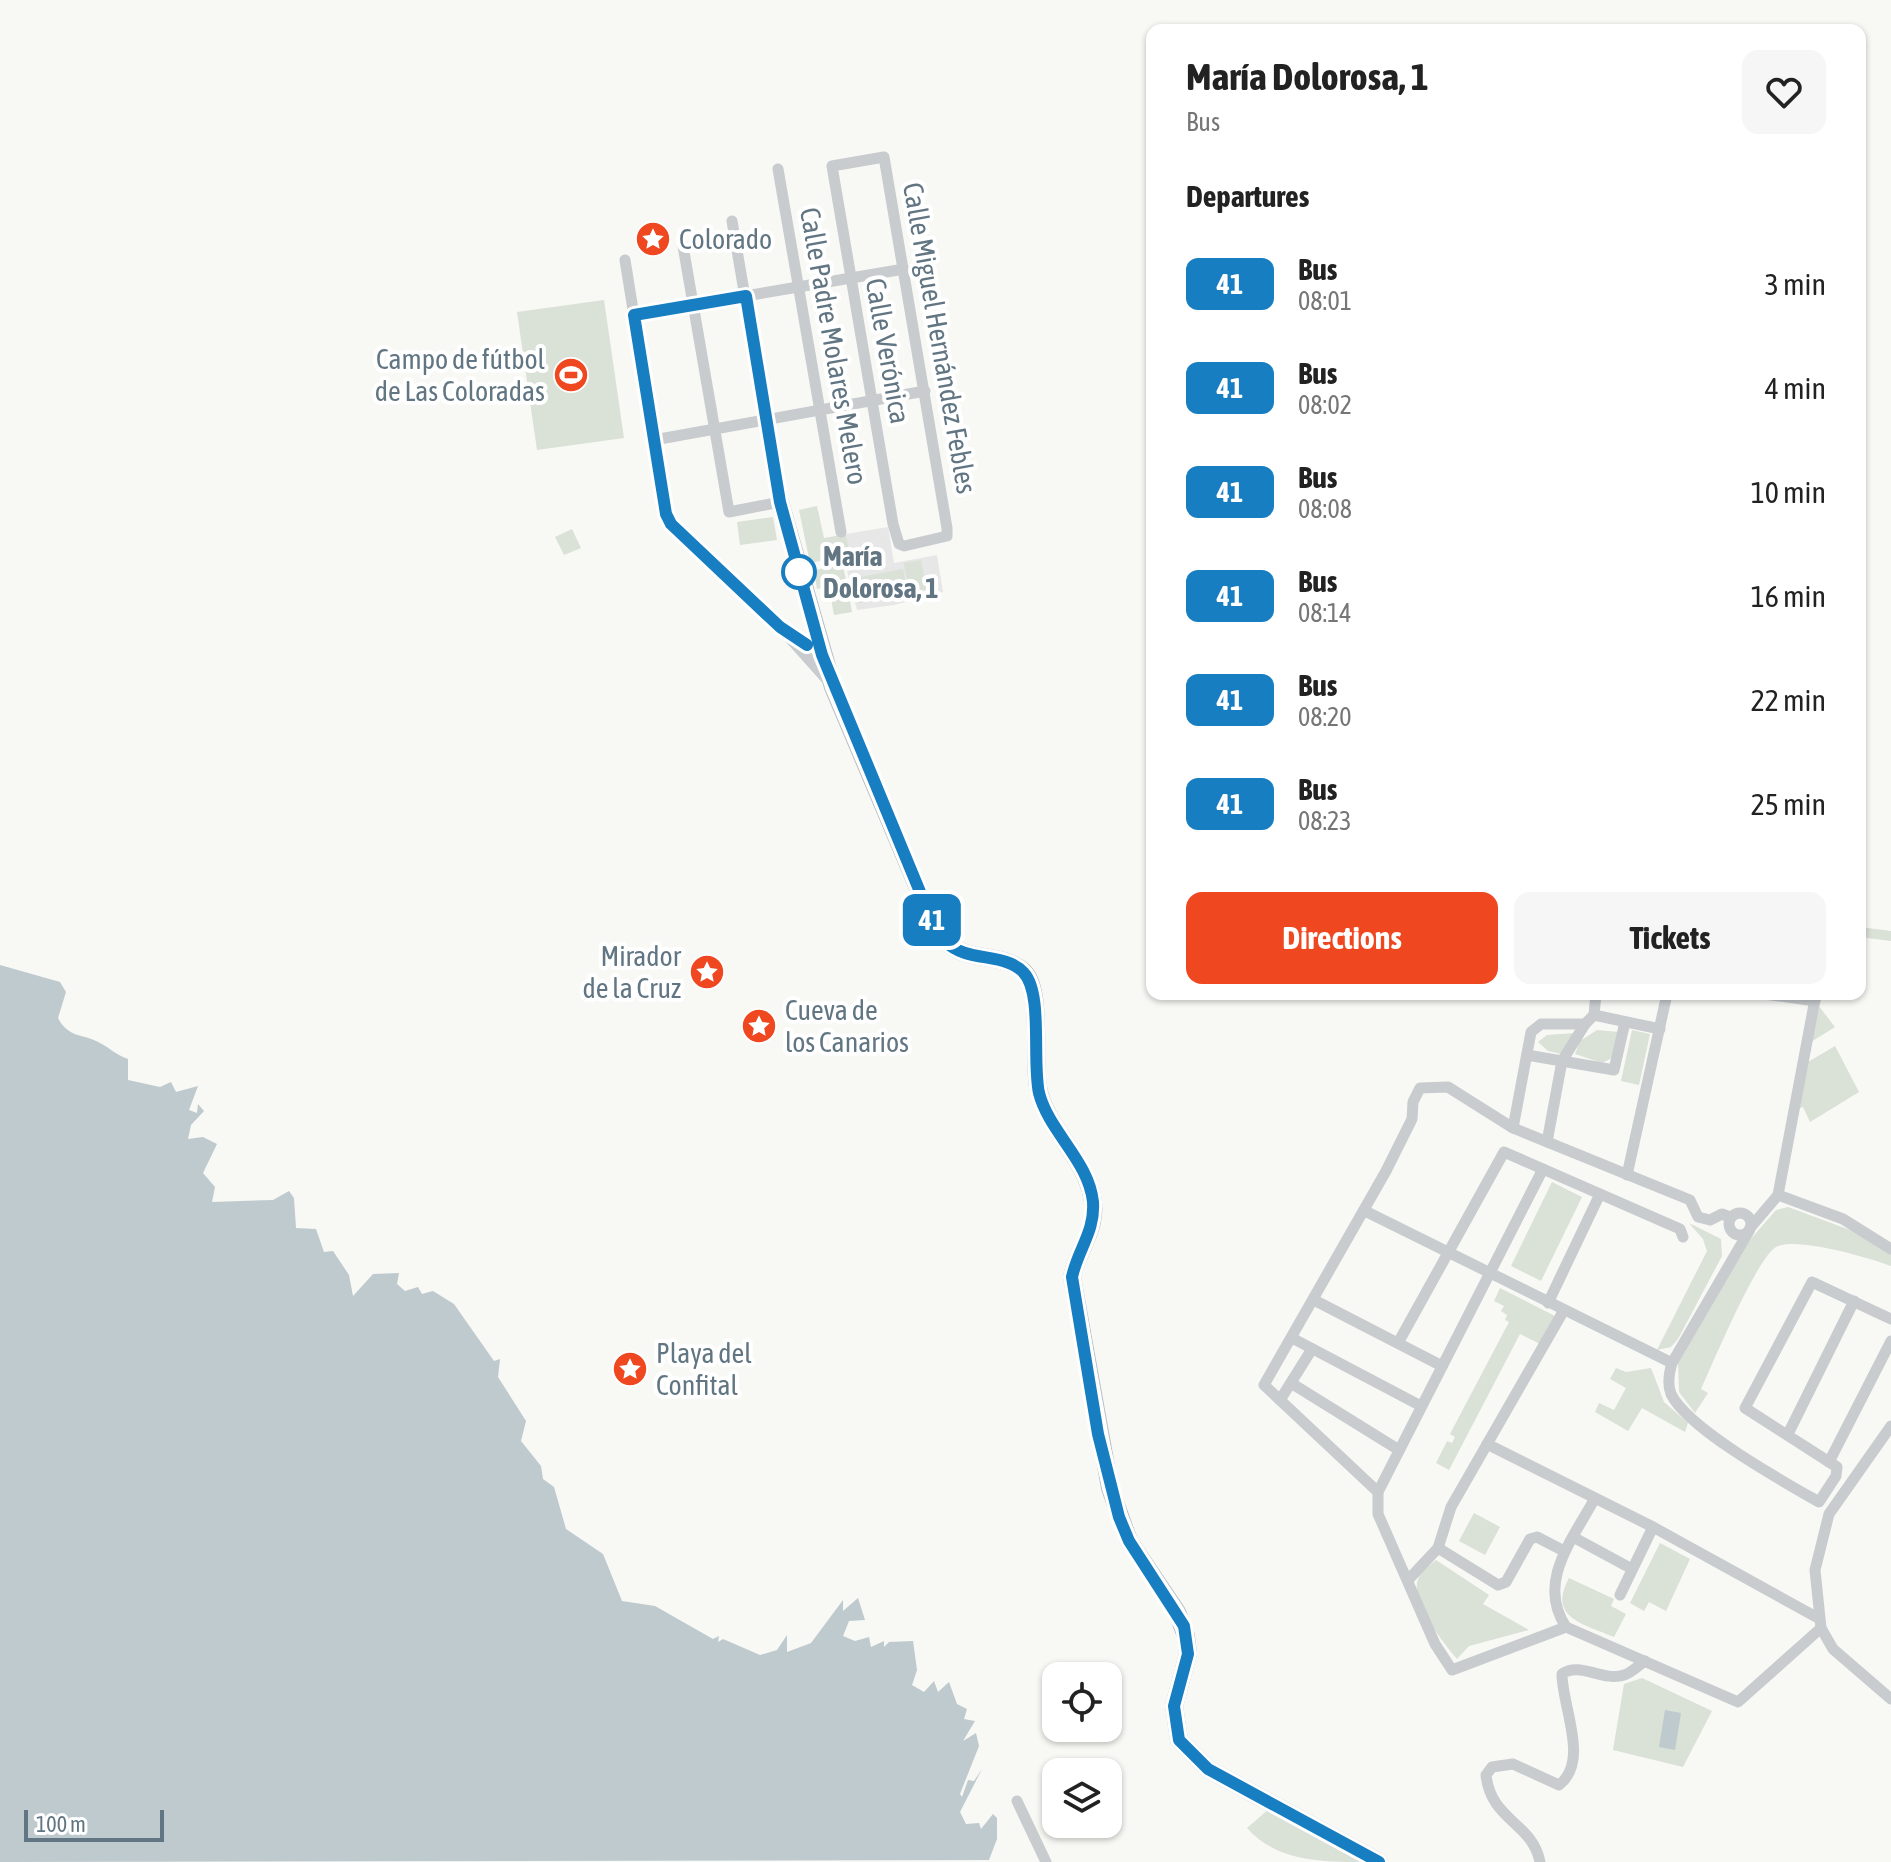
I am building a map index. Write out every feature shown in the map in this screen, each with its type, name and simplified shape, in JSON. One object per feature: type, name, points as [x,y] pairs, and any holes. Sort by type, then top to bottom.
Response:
[{"type":"street","name":"Calle Miguel Hernández Febles","points":[[832,166],[884,157],[904,269],[947,536],[941,540],[899,544]]},
{"type":"street","name":"Calle Verónica","points":[[832,166],[899,544]]},
{"type":"street","name":"Calle Padre Molares Melero","points":[[778,169],[841,532]]},
{"type":"street","points":[[732,221],[780,502],[812,641],[822,655],[930,916],[945,941],[965,954],[1015,965],[1024,972],[1035,994],[1034,1048],[1039,1091],[1092,1196],[1094,1222],[1076,1259],[1072,1277],[1110,1488],[1129,1541],[1177,1612],[1186,1636],[1188,1654],[1174,1706],[1179,1740],[1208,1769],[1379,1862]]},
{"type":"street","points":[[683,246],[729,512],[780,502]]},
{"type":"street","points":[[625,260],[666,514],[671,524],[780,627],[833,687]]},
{"type":"street","points":[[634,315],[904,269]]},
{"type":"street","points":[[654,440],[925,391]]},
{"type":"street","points":[[780,627],[812,641]]},
{"type":"street","points":[[1547,1142],[1562,1061],[1594,1015],[1595,1000]]},
{"type":"street","points":[[1627,1175],[1666,1000]]},
{"type":"street","points":[[1814,1000],[1776,1197],[1749,1229],[1672,1363],[1668,1374],[1672,1394],[1696,1421],[1771,1475],[1819,1502],[1836,1476],[1837,1467],[1745,1408],[1812,1282],[1891,1319]]},
{"type":"street","points":[[1594,1015],[1660,1029]]},
{"type":"street","points":[[1527,1055],[1614,1070],[1625,1022]]},
{"type":"street","points":[[1513,1128],[1531,1032],[1541,1024],[1585,1024]]},
{"type":"street","points":[[1378,1492],[1264,1385],[1365,1211],[1408,1128],[1420,1088],[1448,1087],[1513,1128],[1690,1200],[1698,1217],[1710,1220],[1722,1214],[1730,1217],[1776,1197],[1843,1219],[1891,1249]]},
{"type":"street","points":[[1398,1343],[1504,1152],[1680,1229],[1683,1237]]},
{"type":"street","points":[[1543,1169],[1378,1492],[1378,1514],[1435,1644],[1452,1670],[1566,1627]]},
{"type":"street","points":[[1548,1303],[1600,1194]]},
{"type":"street","points":[[1365,1211],[1672,1363]]},
{"type":"street","points":[[1743,1213],[1749,1217],[1749,1229]]},
{"type":"street","points":[[1730,1217],[1728,1224],[1733,1233],[1730,1261]]},
{"type":"street","points":[[1733,1233],[1739,1235],[1749,1229]]},
{"type":"street","points":[[1314,1300],[1442,1366]]},
{"type":"street","points":[[1788,1434],[1854,1301]]},
{"type":"street","points":[[1409,1579],[1438,1548],[1451,1507],[1564,1310]]},
{"type":"street","points":[[1292,1338],[1421,1406]]},
{"type":"street","points":[[1829,1462],[1891,1341]]},
{"type":"street","points":[[1280,1400],[1312,1349]]},
{"type":"street","points":[[1291,1383],[1399,1450]]},
{"type":"street","points":[[1891,1426],[1829,1514],[1815,1570],[1820,1623],[1833,1649],[1891,1699]]},
{"type":"street","points":[[1487,1444],[1653,1527],[1820,1623]]},
{"type":"street","points":[[1595,1498],[1564,1551],[1552,1594],[1554,1609],[1566,1627],[1738,1702],[1820,1623]]},
{"type":"street","points":[[1620,1595],[1653,1527]]},
{"type":"street","points":[[1438,1548],[1498,1585],[1506,1582],[1530,1539],[1537,1537],[1564,1551]]},
{"type":"street","points":[[1573,1537],[1632,1569]]},
{"type":"street","points":[[1540,1862],[1537,1848],[1497,1809],[1488,1792],[1486,1775],[1492,1767],[1507,1763],[1559,1785],[1569,1777],[1573,1761],[1573,1735],[1562,1696],[1562,1674],[1579,1669],[1600,1677],[1625,1675],[1645,1661]]},
{"type":"street","points":[[1017,1801],[1046,1862]]},
{"type":"shaded area","name":"Campo de fútbol de Las Coloradas","points":[[604,300],[624,438],[537,450],[517,312]]},
{"type":"shaded area","points":[[817,506],[824,538],[846,534],[850,555],[810,563],[799,510]]},
{"type":"shaded area","points":[[773,517],[777,540],[740,545],[737,522]]},
{"type":"shaded area","points":[[888,527],[894,563],[937,555],[943,592],[894,605],[857,610],[847,571],[852,570],[846,534]]},
{"type":"shaded area","points":[[572,529],[581,548],[564,555],[555,537]]},
{"type":"shaded area","points":[[921,560],[927,589],[909,593],[904,563]]},
{"type":"shaded area","points":[[843,565],[852,612],[834,615],[829,587],[817,589],[814,570]]},
{"type":"shaded area","points":[[903,569],[908,594],[859,603],[855,578]]},
{"type":"shaded area","points":[[1866,928],[1891,931],[1891,941],[1866,938]]},
{"type":"shaded area","points":[[0,965],[60,982],[66,992],[58,1018],[62,1025],[72,1033],[94,1040],[128,1059],[128,1080],[160,1087],[171,1082],[176,1092],[198,1086],[189,1110],[197,1113],[198,1104],[204,1111],[191,1125],[188,1139],[203,1137],[217,1144],[203,1173],[215,1187],[212,1202],[273,1200],[289,1191],[294,1198],[296,1228],[316,1229],[324,1252],[333,1251],[349,1275],[353,1296],[373,1274],[399,1273],[397,1284],[405,1291],[418,1287],[422,1294],[433,1291],[454,1304],[494,1361],[500,1359],[498,1377],[526,1421],[521,1441],[541,1466],[543,1479],[554,1487],[566,1529],[603,1554],[622,1601],[655,1606],[713,1639],[719,1636],[718,1642],[723,1639],[760,1655],[777,1650],[787,1635],[787,1652],[811,1643],[843,1600],[843,1611],[858,1598],[865,1620],[849,1621],[843,1636],[855,1641],[869,1637],[871,1647],[884,1641],[884,1647],[889,1642],[913,1641],[917,1670],[912,1685],[924,1692],[934,1681],[938,1692],[949,1682],[957,1704],[967,1709],[964,1719],[975,1721],[963,1741],[976,1733],[979,1746],[960,1794],[962,1797],[968,1780],[974,1781],[982,1769],[960,1812],[966,1824],[979,1823],[981,1829],[993,1814],[997,1818],[997,1839],[989,1860],[0,1862]]},
{"type":"shaded area","points":[[1818,1005],[1835,1027],[1811,1042]]},
{"type":"shaded area","points":[[1597,1030],[1619,1032],[1612,1058],[1602,1063],[1575,1054],[1580,1041]]},
{"type":"shaded area","points":[[1632,1030],[1650,1034],[1639,1085],[1621,1081]]},
{"type":"shaded area","points":[[1574,1033],[1561,1054],[1548,1051],[1538,1042],[1547,1035]]},
{"type":"shaded area","points":[[1835,1046],[1859,1092],[1810,1122],[1803,1107],[1798,1109],[1808,1062]]},
{"type":"shaded area","points":[[1552,1182],[1582,1197],[1541,1281],[1511,1266]]},
{"type":"shaded area","points":[[1788,1207],[1858,1233],[1891,1253],[1891,1266],[1815,1246],[1786,1244],[1776,1247],[1758,1271],[1736,1313],[1701,1389],[1708,1393],[1695,1413],[1679,1392],[1678,1361],[1749,1241],[1776,1210]]},
{"type":"shaded area","points":[[1689,1223],[1721,1239],[1722,1256],[1678,1339],[1671,1347],[1657,1350],[1707,1251],[1703,1239]]},
{"type":"shaded area","points":[[1500,1288],[1555,1316],[1540,1344],[1520,1334],[1449,1470],[1436,1463],[1447,1441],[1452,1443],[1455,1437],[1450,1434],[1509,1322],[1505,1320],[1507,1315],[1501,1311],[1504,1306],[1494,1301]]},
{"type":"shaded area","points":[[1616,1368],[1626,1372],[1651,1368],[1664,1402],[1688,1423],[1685,1432],[1642,1408],[1628,1431],[1595,1412],[1599,1403],[1614,1410],[1626,1388],[1610,1379]]},
{"type":"shaded area","points":[[1474,1513],[1500,1527],[1485,1555],[1459,1541]]},
{"type":"shaded area","points":[[1660,1543],[1690,1559],[1666,1611],[1649,1602],[1644,1611],[1630,1603]]},
{"type":"shaded area","points":[[1436,1560],[1489,1595],[1483,1604],[1529,1630],[1469,1646],[1457,1659],[1429,1621],[1419,1599],[1418,1579]]},
{"type":"shaded area","points":[[1569,1578],[1614,1599],[1611,1606],[1626,1614],[1614,1637],[1581,1623],[1566,1611],[1563,1591]]},
{"type":"shaded area","points":[[1642,1678],[1712,1711],[1683,1767],[1613,1750],[1624,1684]]},
{"type":"shaded area","points":[[1665,1710],[1681,1713],[1675,1750],[1659,1747]]},
{"type":"shaded area","points":[[1269,1809],[1366,1862],[1302,1858],[1272,1848],[1247,1828]]},
{"type":"bus line","name":"41","points":[[807,645],[780,627],[671,524],[666,514],[634,315],[746,296],[780,502],[816,637],[833,687],[930,916],[945,941],[965,954],[1015,965],[1031,982],[1035,994],[1036,1073],[1043,1106],[1067,1143],[1092,1196],[1094,1222],[1091,1234],[1076,1259],[1072,1277],[1083,1354],[1110,1488],[1129,1541],[1177,1612],[1186,1636],[1188,1654],[1174,1706],[1174,1724],[1179,1740],[1208,1769],[1368,1853],[1379,1862]]},
{"type":"place","name":"Colorado","points":[[653,239]]},
{"type":"place","name":"Campo de fútbol de Las Coloradas","points":[[571,375]]},
{"type":"place","name":"María Dolorosa, 1","points":[[799,572]]},
{"type":"place","name":"Mirador de la Cruz","points":[[707,972]]},
{"type":"place","name":"Cueva de los Canarios","points":[[759,1026]]},
{"type":"place","name":"Playa del Confital","points":[[630,1369]]}]
